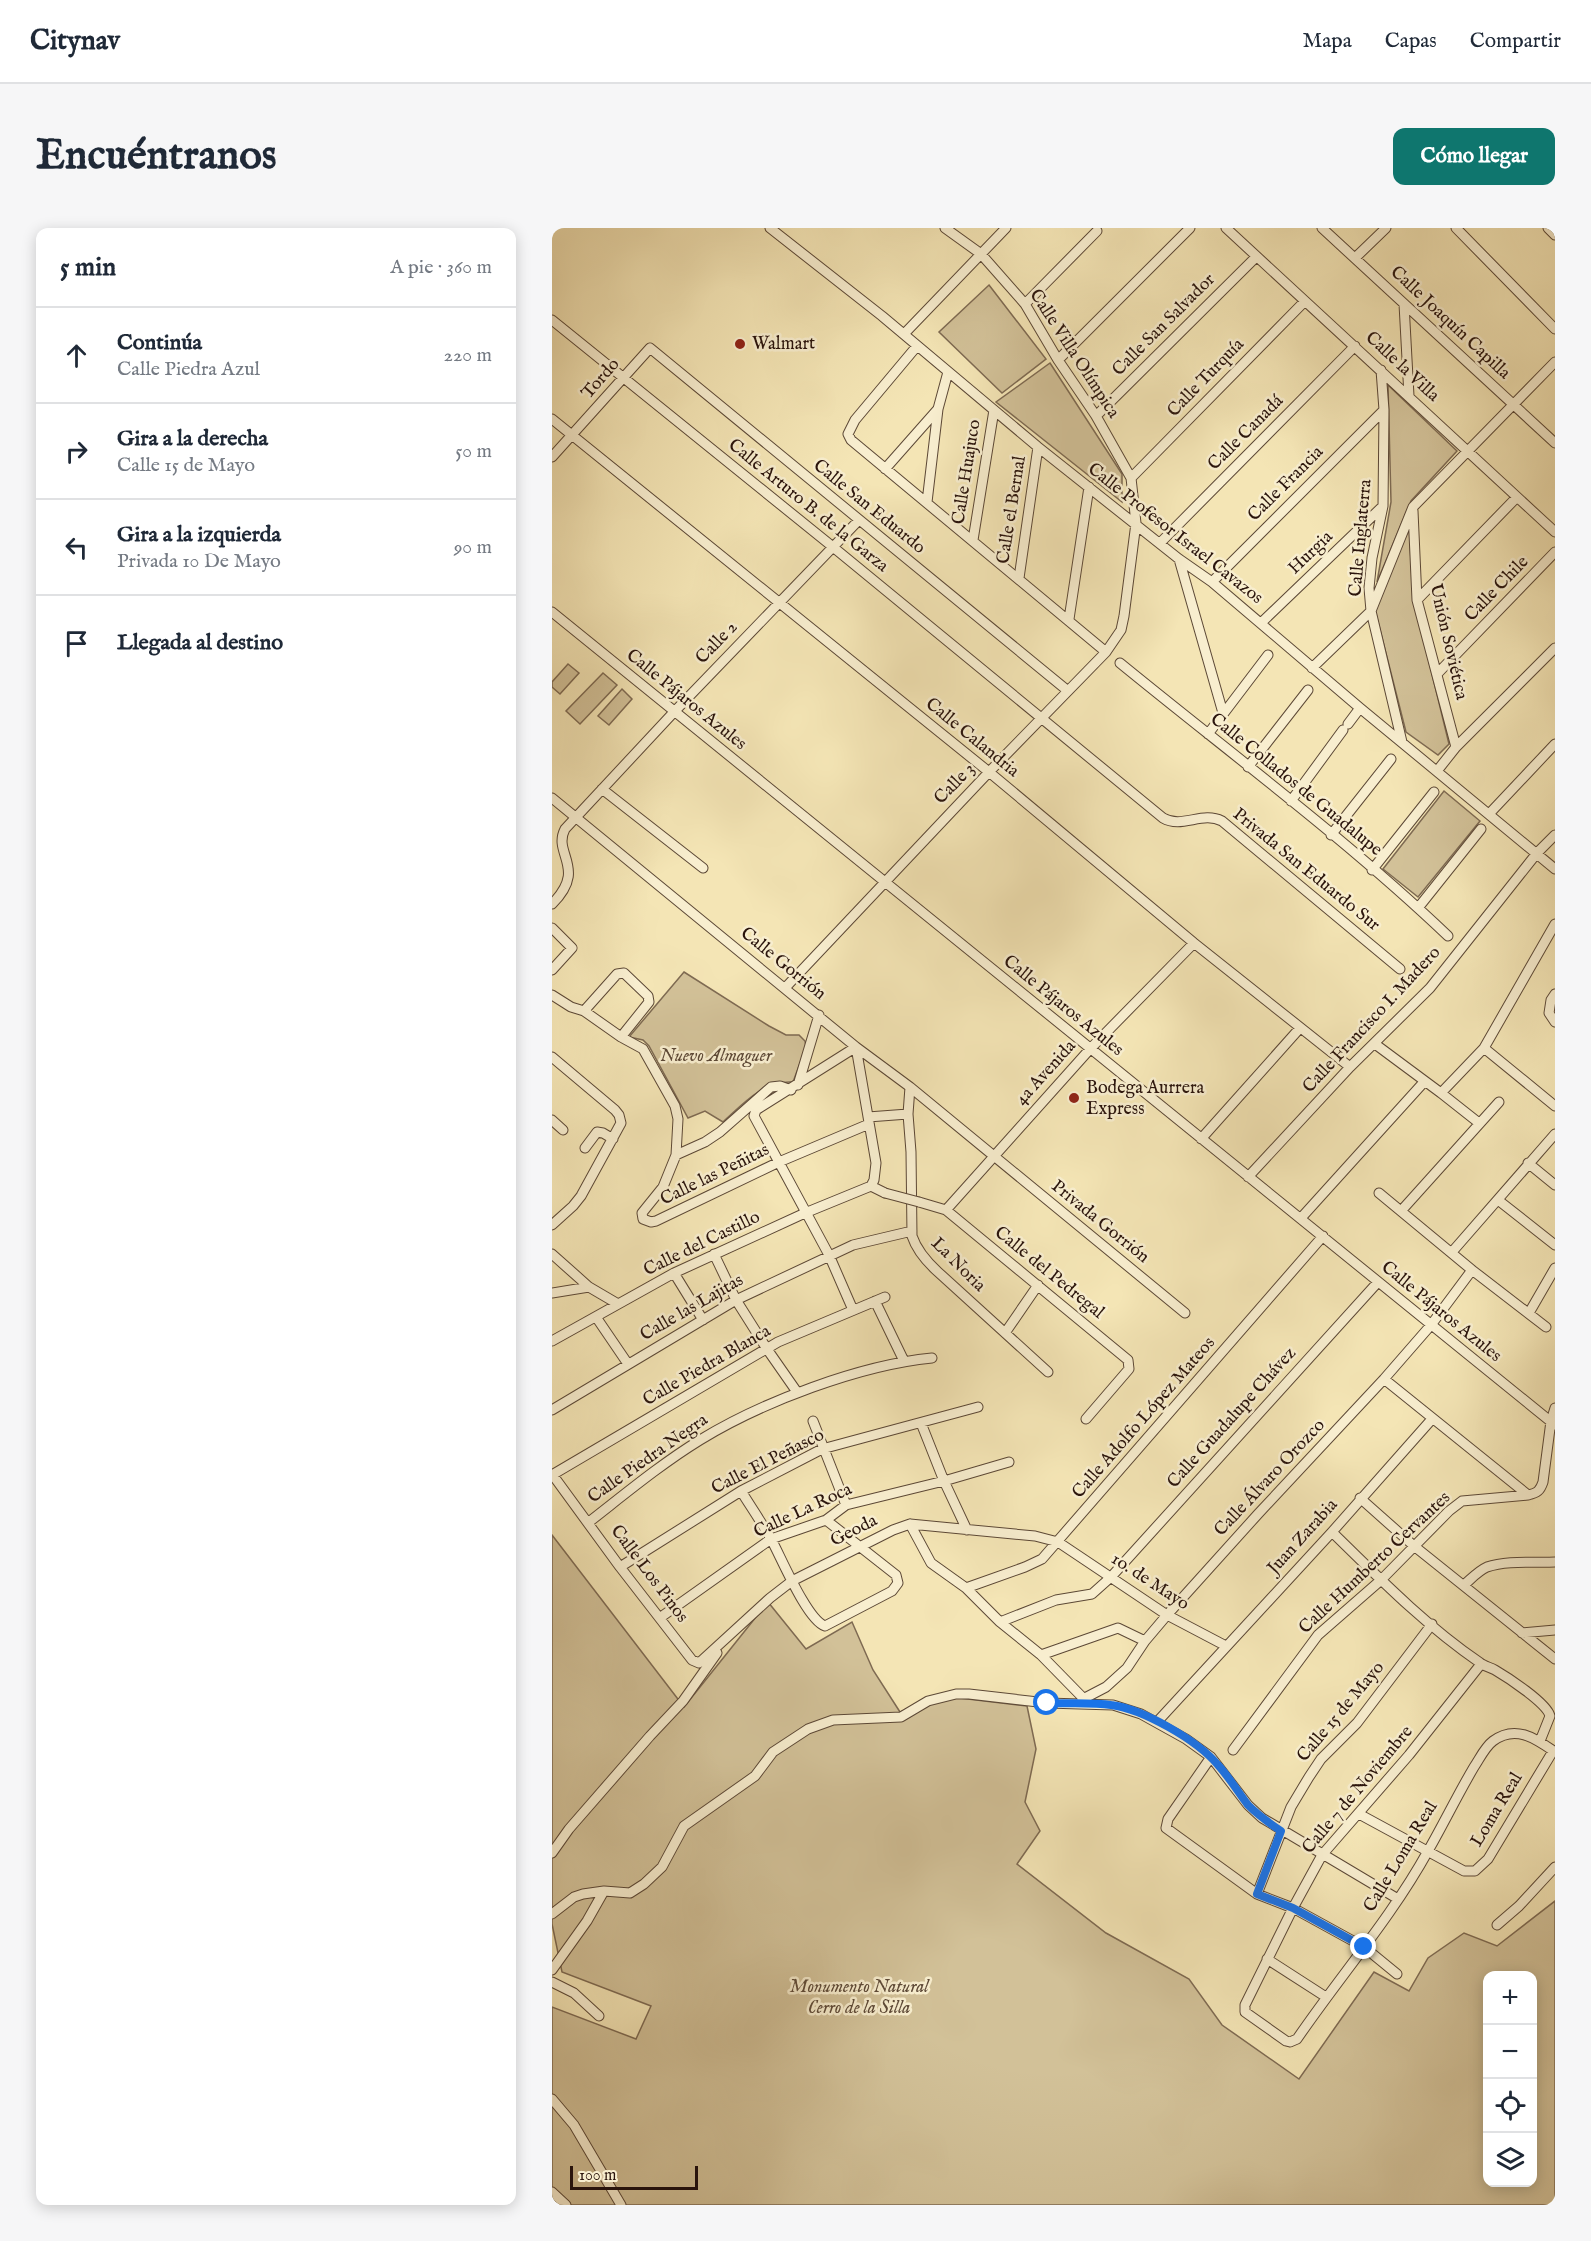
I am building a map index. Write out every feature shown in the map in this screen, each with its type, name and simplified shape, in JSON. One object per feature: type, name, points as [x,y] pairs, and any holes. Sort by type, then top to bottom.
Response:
[{"type":"street","name":"Calle Profesor Israel Cavazos","points":[[770,228],[904,334],[1038,447],[1179,559],[1212,582],[1555,869]]},
{"type":"street","name":"Calle Villa Olímpica","points":[[945,228],[981,254],[1025,304],[1058,360],[1096,416],[1131,478],[1136,523]]},
{"type":"street","points":[[904,334],[1006,228]]},
{"type":"street","points":[[1058,360],[1190,228]]},
{"type":"street","name":"Calle la Villa","points":[[1226,228],[1555,532]]},
{"type":"street","name":"Calle Joaquín Capilla","points":[[1322,228],[1555,443]]},
{"type":"street","points":[[1355,258],[1386,228]]},
{"type":"street","points":[[1456,228],[1555,328]]},
{"type":"street","points":[[1548,228],[1555,235]]},
{"type":"street","points":[[1025,304],[1096,231]]},
{"type":"street","name":"Calle San Salvador","points":[[1096,416],[1256,256]]},
{"type":"street","name":"Calle Turquía","points":[[1131,478],[1305,301]]},
{"type":"street","points":[[1404,304],[1409,396]]},
{"type":"street","name":"Calle Arturo B. de la Garza","points":[[552,320],[625,377],[1041,719]]},
{"type":"street","points":[[917,346],[855,420],[848,434],[851,440],[1106,652]]},
{"type":"street","name":"Calle Canadá","points":[[1160,543],[1355,346]]},
{"type":"street","name":"Tordo","points":[[552,457],[650,348]]},
{"type":"street","name":"Calle San Eduardo","points":[[650,348],[1068,691]]},
{"type":"street","points":[[1312,668],[1371,612],[1413,507],[1555,362]]},
{"type":"street","name":"Calle Inglaterra","points":[[1382,370],[1383,506],[1372,558],[1369,588],[1371,612],[1402,742]]},
{"type":"street","points":[[927,502],[938,409],[948,372]]},
{"type":"street","points":[[885,469],[938,409]]},
{"type":"street","name":"Calle Huajuco","points":[[973,540],[994,410]]},
{"type":"street","name":"Calle Francia","points":[[1212,582],[1384,410]]},
{"type":"street","name":"Calle Calandria","points":[[552,419],[989,772],[1194,943],[1350,1067]]},
{"type":"street","name":"Calle el Bernal","points":[[1019,578],[1038,447]]},
{"type":"street","points":[[1069,619],[1089,487]]},
{"type":"street","points":[[1417,600],[1517,497]]},
{"type":"street","name":"Hurgia","points":[[1261,623],[1383,506]]},
{"type":"street","name":"Unión Soviética","points":[[1413,507],[1417,600],[1456,747]]},
{"type":"street","name":"Calle 2","points":[[552,904],[567,887],[568,865],[562,834],[674,712],[860,520]]},
{"type":"street","name":"Calle 3","points":[[785,988],[1106,652],[1121,630],[1136,523]]},
{"type":"street","name":"Calle Chile","points":[[1437,674],[1555,552]]},
{"type":"street","points":[[1179,559],[1223,713]]},
{"type":"street","name":"Calle Pájaros Azules","points":[[552,612],[1553,1423]]},
{"type":"street","points":[[1437,771],[1456,747],[1555,648]]},
{"type":"street","points":[[1208,734],[1268,655]]},
{"type":"street","name":"Calle Collados de Guadalupe","points":[[1120,663],[1291,801],[1448,936]]},
{"type":"street","points":[[1248,767],[1308,690]]},
{"type":"street","points":[[1291,801],[1360,708]]},
{"type":"street","name":"Privada San Eduardo Sur","points":[[1041,719],[1168,821],[1180,822],[1209,817],[1222,821],[1400,969]]},
{"type":"street","points":[[1489,814],[1555,744]]},
{"type":"street","points":[[1331,835],[1391,759]]},
{"type":"street","points":[[602,789],[703,868]]},
{"type":"street","points":[[1372,870],[1434,792]]},
{"type":"street","name":"Calle Gorrión","points":[[552,798],[856,1047],[910,1087],[994,1156]]},
{"type":"street","points":[[1418,908],[1481,829]]},
{"type":"street","name":"Calle Francisco I. Madero","points":[[1248,1177],[1350,1067],[1430,988],[1537,853],[1555,835]]},
{"type":"street","points":[[1441,1092],[1484,1048],[1499,1018],[1555,924]]},
{"type":"street","points":[[552,928],[572,948],[552,970]]},
{"type":"street","name":"4a Avenida","points":[[946,1210],[1090,1049],[1194,943]]},
{"type":"street","points":[[584,1011],[621,972],[648,996],[649,1002],[621,1037]]},
{"type":"street","points":[[552,994],[571,1007],[584,1011],[621,1037],[639,1046],[646,1053],[675,1106],[678,1119],[676,1155],[705,1142],[720,1132],[771,1088],[780,1086],[794,1088]]},
{"type":"street","points":[[1555,994],[1551,1000],[1550,1013],[1555,1022]]},
{"type":"street","points":[[794,1088],[819,1015]]},
{"type":"street","points":[[1201,1139],[1300,1028]]},
{"type":"street","points":[[1375,1044],[1479,1123]]},
{"type":"street","points":[[853,1310],[829,1255],[755,1121],[756,1110],[856,1047],[876,1163],[871,1186],[885,1193],[946,1210]]},
{"type":"street","points":[[1484,1048],[1555,1106]]},
{"type":"street","points":[[552,1057],[619,1115],[621,1123],[581,1196],[552,1225]]},
{"type":"street","points":[[1301,1218],[1424,1082]]},
{"type":"street","points":[[908,1114],[910,1087]]},
{"type":"street","points":[[1401,1211],[1499,1102]]},
{"type":"street","name":"Calle las Peñitas","points":[[676,1155],[663,1187],[642,1213],[646,1221],[656,1221],[868,1121],[908,1114]]},
{"type":"street","name":"La Noria","points":[[908,1114],[914,1243],[928,1263],[1048,1372]]},
{"type":"street","points":[[552,1120],[563,1130]]},
{"type":"street","points":[[585,1148],[597,1132],[613,1139]]},
{"type":"street","points":[[1452,1251],[1555,1134]]},
{"type":"street","name":"Privada Gorrión","points":[[994,1156],[1185,1313]]},
{"type":"street","points":[[1528,1163],[1555,1185]]},
{"type":"street","name":"Calle del Castillo","points":[[552,1341],[674,1273],[805,1213],[871,1186]]},
{"type":"street","points":[[1379,1193],[1452,1251],[1472,1270],[1546,1327]]},
{"type":"street","points":[[1498,1200],[1555,1245]]},
{"type":"street","name":"Calle del Pedregal","points":[[946,1210],[1130,1362],[1129,1369],[1086,1419]]},
{"type":"street","name":"Calle las Lajitas","points":[[552,1410],[736,1300],[853,1245],[912,1231]]},
{"type":"street","name":"Calle Adolfo López Mateos","points":[[966,1588],[1034,1564],[1042,1559],[1323,1236]]},
{"type":"street","points":[[552,1254],[589,1287],[618,1304]]},
{"type":"street","points":[[714,1254],[736,1300],[797,1392]]},
{"type":"street","points":[[1528,1313],[1555,1268]]},
{"type":"street","name":"Calle Álvaro Orozco","points":[[1086,1702],[1118,1678],[1167,1615],[1431,1325],[1472,1270]]},
{"type":"street","points":[[674,1273],[704,1320]]},
{"type":"street","points":[[570,1290],[576,1275]]},
{"type":"street","name":"Calle Guadalupe Chávez","points":[[1000,1622],[1056,1600],[1092,1594],[1111,1577],[1378,1282]]},
{"type":"street","points":[[1005,1333],[1038,1285]]},
{"type":"street","points":[[552,1293],[589,1287]]},
{"type":"street","name":"Calle Piedra Blanca","points":[[552,1475],[767,1349],[885,1297]]},
{"type":"street","points":[[874,1301],[904,1361]]},
{"type":"street","points":[[596,1317],[628,1364]]},
{"type":"street","name":"Calle Piedra Negra","points":[[588,1521],[697,1442],[797,1392],[904,1361],[932,1358]]},
{"type":"street","points":[[1384,1379],[1528,1495],[1536,1493],[1543,1482],[1555,1408]]},
{"type":"street","name":"Calle El Peñasco","points":[[620,1567],[741,1491],[822,1449],[978,1407]]},
{"type":"street","name":"Juan Zarabia","points":[[1157,1722],[1332,1532],[1432,1419]]},
{"type":"street","points":[[813,1421],[822,1449],[846,1505]]},
{"type":"street","points":[[921,1423],[967,1530]]},
{"type":"street","name":"Calle La Roca","points":[[661,1617],[771,1539],[825,1520],[846,1505],[1009,1462]]},
{"type":"street","name":"Calle Los Pinos","points":[[552,1475],[692,1660],[699,1663]]},
{"type":"street","points":[[741,1491],[771,1539],[816,1621],[825,1626],[892,1591],[898,1583],[896,1575],[825,1520]]},
{"type":"street","name":"Calle Humberto Cervantes","points":[[1233,1750],[1318,1635],[1381,1580],[1449,1511],[1462,1501],[1528,1495]]},
{"type":"street","points":[[1360,1498],[1414,1546],[1555,1659]]},
{"type":"street","points":[[909,1524],[1035,1536],[1058,1542]]},
{"type":"street","points":[[909,1524],[931,1563],[966,1588],[1000,1622],[1041,1655],[1086,1702]]},
{"type":"street","name":"Geoda","points":[[699,1663],[792,1581],[909,1524]]},
{"type":"street","points":[[1332,1532],[1381,1580],[1432,1624],[1481,1664],[1502,1674],[1549,1711],[1549,1721],[1540,1741],[1554,1751]]},
{"type":"street","name":"1o. de Mayo","points":[[1058,1542],[1167,1615],[1226,1646]]},
{"type":"street","points":[[1464,1585],[1478,1572],[1497,1565],[1555,1562]]},
{"type":"street","name":"Calle 15 de Mayo","points":[[1257,1894],[1291,1806],[1321,1759],[1357,1723],[1432,1624]]},
{"type":"street","points":[[1041,1655],[1118,1628],[1145,1641]]},
{"type":"street","points":[[1522,1633],[1555,1630]]},
{"type":"street","points":[[552,1853],[650,1736],[683,1701],[724,1641]]},
{"type":"street","name":"Calle 7 de Noviembre","points":[[1290,2042],[1245,2012],[1245,2005],[1267,1959],[1322,1855],[1409,1755],[1481,1664]]},
{"type":"street","points":[[552,1914],[574,1897],[583,1894],[604,1891],[630,1893],[644,1884],[662,1867],[684,1826],[755,1776],[773,1752],[799,1735],[832,1720],[901,1717],[928,1701],[956,1694],[1113,1705],[1157,1722],[1211,1757],[1248,1805],[1262,1818],[1398,1899]]},
{"type":"street","name":"Calle Loma Real","points":[[1290,2042],[1297,2039],[1398,1899],[1428,1852],[1458,1794],[1492,1741],[1518,1733],[1540,1741]]},
{"type":"street","name":"Loma Real","points":[[1359,1815],[1464,1870],[1476,1871],[1481,1867],[1554,1751]]},
{"type":"street","points":[[1211,1757],[1167,1819],[1166,1828],[1257,1894],[1293,1908],[1364,1947],[1397,1974]]},
{"type":"street","points":[[1497,1925],[1520,1906],[1555,1868]]},
{"type":"street","points":[[552,1970],[604,1891]]},
{"type":"street","points":[[1267,1959],[1326,1997]]},
{"type":"street","points":[[552,1982],[574,1993],[598,2016]]},
{"type":"street","points":[[552,2099],[574,2125],[621,2205]]},
{"type":"street","points":[[552,2192],[566,2205]]},
{"type":"green space","points":[[989,285],[1046,359],[1002,393],[939,332]]},
{"type":"green space","points":[[1050,363],[1122,474],[1122,502],[996,402]]},
{"type":"green space","points":[[1388,385],[1457,451],[1411,501],[1377,582],[1391,502]]},
{"type":"green space","points":[[1409,525],[1413,596],[1449,744],[1438,755],[1406,732],[1375,610]]},
{"type":"green space","points":[[568,664],[579,673],[560,694],[552,687],[552,682]]},
{"type":"green space","points":[[603,673],[617,685],[580,724],[566,711]]},
{"type":"green space","points":[[622,689],[632,699],[609,725],[598,716]]},
{"type":"green space","points":[[1444,791],[1480,821],[1418,897],[1383,869]]},
{"type":"green space","name":"Nuevo Almaguer","points":[[684,972],[769,1026],[786,1035],[799,1035],[805,1041],[806,1047],[793,1082],[782,1082],[763,1089],[723,1122],[705,1111],[688,1118],[649,1046],[643,1040],[629,1037]]},
{"type":"green space","name":"Monumento Natural Cerro de la Silla","points":[[552,1535],[684,1707],[768,1602],[806,1649],[852,1622],[873,1670],[900,1712],[951,1697],[1027,1706],[1036,1749],[1025,1802],[1040,1831],[1017,1864],[1106,1933],[1189,1979],[1222,2025],[1299,2079],[1374,1972],[1409,1991],[1428,1958],[1464,1933],[1497,1946],[1555,1901],[1555,2205],[552,2205],[552,2007],[636,2039],[651,2006],[562,1972],[552,1924]]},
{"type":"place","name":"Walmart","points":[[740,344]]},
{"type":"place","name":"Bodega Aurrera Express","points":[[1074,1098]]},
{"type":"route","points":[[1047,1703],[1104,1704],[1126,1708],[1157,1722],[1202,1750],[1219,1765],[1248,1805],[1281,1831],[1257,1894],[1293,1908],[1364,1947]]}]
